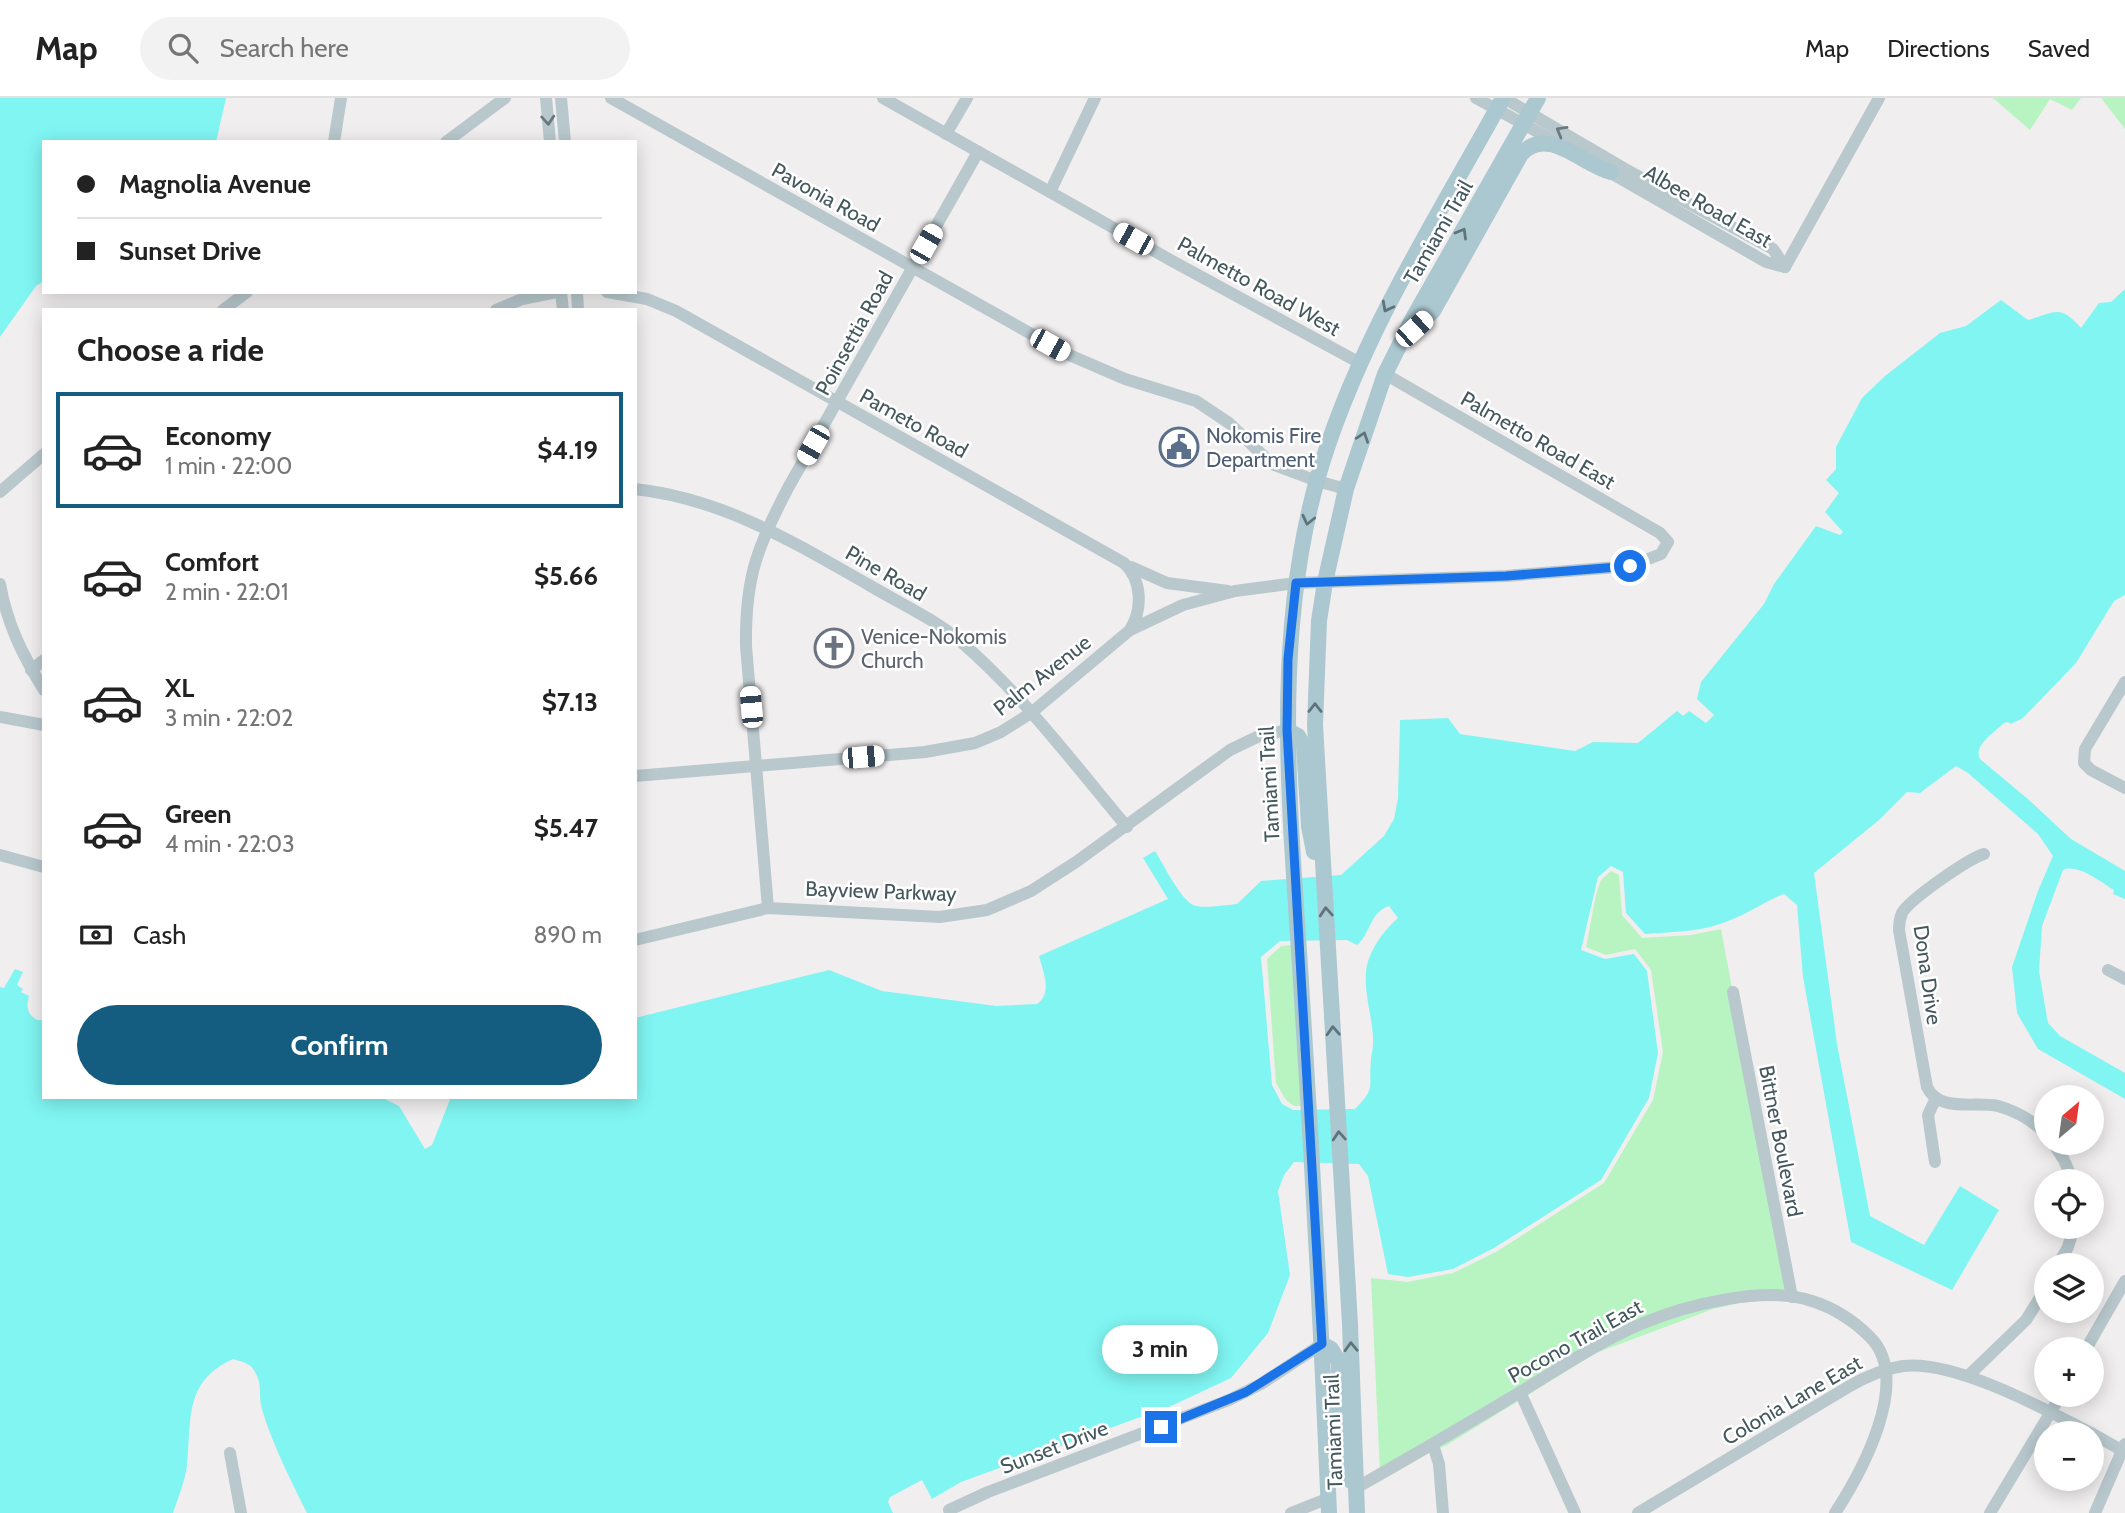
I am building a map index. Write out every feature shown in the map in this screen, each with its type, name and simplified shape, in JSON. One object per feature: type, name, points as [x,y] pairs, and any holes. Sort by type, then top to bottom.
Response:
[{"type":"main road","name":"Tamiami Trail","points":[[1357,1513],[1350,1324],[1315,693],[1319,621],[1346,489],[1385,374],[1538,98]]},
{"type":"main road","name":"Tamiami Trail","points":[[1329,1506],[1287,730],[1289,647],[1296,583],[1317,481],[1360,363],[1386,309],[1502,102]]},
{"type":"main road","points":[[1402,340],[1433,312],[1526,148],[1538,142],[1553,144],[1611,172]]},
{"type":"main road","points":[[1287,730],[1298,736],[1304,746],[1308,826],[1312,850],[1323,874]]},
{"type":"main road","points":[[1322,1344],[1331,1349],[1339,1362],[1342,1452],[1346,1471],[1356,1489]]},
{"type":"street","points":[[334,140],[341,98]]},
{"type":"street","points":[[449,140],[505,98]]},
{"type":"street","points":[[546,98],[550,140]]},
{"type":"street","points":[[561,98],[565,140]]},
{"type":"street","name":"Pavonia Road","points":[[611,98],[1084,363],[1196,401],[1229,423],[1272,464],[1346,489]]},
{"type":"street","name":"Palmetto Road West","points":[[883,98],[1360,363]]},
{"type":"street","points":[[946,134],[967,98]]},
{"type":"street","points":[[1049,192],[1095,98]]},
{"type":"street","name":"Albee Road East","points":[[1476,98],[1502,102],[1611,172],[1766,262],[1785,267]]},
{"type":"street","points":[[1785,267],[1879,98]]},
{"type":"street","name":"Albee Road East","points":[[1526,119],[1773,249],[1785,267]]},
{"type":"street","name":"Poinsettia Road","points":[[768,908],[746,613],[755,560],[767,528],[978,152]]},
{"type":"street","points":[[226,308],[244,294]]},
{"type":"street","points":[[501,308],[522,299],[548,294]]},
{"type":"street","name":"Pameto Road","points":[[618,294],[647,299],[669,307],[1144,574],[1167,583],[1235,591]]},
{"type":"street","name":"Palmetto Road East","points":[[1385,374],[1660,533],[1668,541]]},
{"type":"street","points":[[0,492],[42,456]]},
{"type":"street","name":"Pine Road","points":[[637,489],[681,495],[702,501],[767,528],[914,611],[957,639],[1031,713],[1127,827]]},
{"type":"street","name":"Palm Avenue","points":[[637,776],[952,749],[990,737],[1031,713],[1129,630],[1184,605],[1235,591],[1296,583],[1506,576],[1630,566],[1661,554],[1668,541]]},
{"type":"street","points":[[1124,563],[1133,571],[1138,584],[1138,610],[1129,630]]},
{"type":"street","points":[[0,584],[7,618],[42,688]]},
{"type":"street","points":[[31,670],[42,662]]},
{"type":"street","points":[[2125,682],[2085,749],[2083,760],[2091,770],[2125,788]]},
{"type":"street","points":[[0,717],[42,725]]},
{"type":"street","name":"Bayview Parkway","points":[[637,940],[768,908],[940,916],[972,914],[1002,905],[1031,891],[1127,827],[1230,750],[1259,736],[1287,730]]},
{"type":"street","name":"Dona Drive","points":[[1936,1098],[1927,1087],[1899,930],[1900,920],[1907,906],[1970,858],[1984,854]]},
{"type":"street","points":[[0,855],[42,866]]},
{"type":"street","points":[[2108,970],[2125,979]]},
{"type":"street","name":"Bittner Boulevard","points":[[1733,992],[1792,1297]]},
{"type":"street","points":[[1935,1162],[1928,1115],[1936,1098],[1951,1104],[2001,1107],[2034,1125]]},
{"type":"street","points":[[2093,1337],[2125,1280]]},
{"type":"street","name":"Pocono Trail East","points":[[1356,1489],[1611,1339],[1656,1318],[1688,1308],[1769,1296],[1792,1297],[1820,1304],[1861,1329],[1877,1345],[1885,1370]]},
{"type":"street","points":[[1968,1376],[2026,1320],[2034,1307]]},
{"type":"street","name":"Sunset Drive","points":[[950,1511],[988,1492],[1229,1400],[1261,1384],[1322,1344]]},
{"type":"street","name":"Colonia Lane East","points":[[1637,1513],[1847,1387],[1885,1370],[1919,1366],[1940,1368],[1968,1376],[2066,1421]]},
{"type":"street","points":[[1835,1513],[1856,1478],[1881,1416],[1886,1394],[1885,1370]]},
{"type":"street","points":[[1520,1392],[1575,1513]]},
{"type":"street","points":[[1990,1513],[2054,1407]]},
{"type":"street","name":"Colonia Lane East","points":[[2104,1439],[2124,1449]]},
{"type":"street","points":[[1433,1445],[1439,1464],[1443,1513]]},
{"type":"street","points":[[2095,1513],[2124,1449]]},
{"type":"street","points":[[230,1453],[241,1513]]},
{"type":"street","points":[[1291,1513],[1329,1506]]},
{"type":"green space","points":[[1993,98],[2081,98],[2072,110],[2050,99],[2030,130]]},
{"type":"green space","points":[[2101,98],[2125,98],[2125,129]]},
{"type":"green space","points":[[1611,871],[1619,875],[1622,915],[1642,938],[1691,935],[1721,929],[1789,1292],[1713,1309],[1596,1353],[1447,1445],[1380,1473],[1371,1278],[1407,1282],[1453,1273],[1496,1252],[1604,1183],[1653,1100],[1663,1052],[1651,970],[1635,949],[1606,955],[1586,947],[1599,884]]},
{"type":"green space","points":[[1292,945],[1303,1106],[1294,1106],[1286,1100],[1276,1083],[1267,959],[1281,946]]},
{"type":"water","points":[[0,98],[226,98],[216,140],[42,140],[42,282],[36,286],[0,337]]},
{"type":"water","points":[[2125,289],[2125,595],[2114,601],[2076,663],[2023,718],[2011,724],[2004,723],[1990,735],[1979,749],[1979,754],[1980,759],[2071,839],[2125,871],[2125,899],[2113,894],[2114,890],[2089,874],[2075,869],[2063,870],[2042,926],[2039,971],[2048,1023],[2060,1036],[2125,1073],[2125,1099],[2038,1049],[2017,1013],[2012,967],[2053,856],[2038,834],[1968,773],[1956,766],[1920,793],[1907,792],[1879,820],[1814,873],[1837,1044],[1870,1216],[1924,1245],[1960,1186],[1999,1210],[1952,1290],[1851,1242],[1803,977],[1797,905],[1784,894],[1711,927],[1645,934],[1626,913],[1623,872],[1611,866],[1598,877],[1581,950],[1605,959],[1634,954],[1647,971],[1658,1053],[1649,1098],[1601,1180],[1494,1248],[1453,1269],[1408,1277],[1388,1274],[1368,1176],[1359,1164],[1294,1162],[1284,1175],[1278,1191],[1290,1275],[1268,1333],[1231,1378],[1171,1406],[961,1482],[932,1499],[922,1480],[890,1497],[888,1502],[893,1513],[307,1513],[266,1421],[257,1377],[249,1365],[233,1359],[217,1368],[205,1379],[198,1391],[193,1404],[186,1472],[173,1513],[0,1513],[0,987],[4,988],[15,969],[23,972],[17,985],[23,989],[21,992],[29,996],[29,1013],[37,1020],[42,1020],[42,1099],[385,1099],[399,1106],[425,1149],[432,1145],[450,1099],[637,1099],[637,1018],[829,970],[882,991],[996,1006],[1037,1004],[1046,988],[1039,956],[1168,899],[1143,858],[1155,851],[1182,895],[1197,906],[1237,904],[1261,881],[1341,875],[1384,836],[1394,819],[1398,798],[1400,720],[1448,718],[1460,734],[1575,751],[1593,742],[1638,743],[1677,711],[1683,716],[1689,711],[1706,723],[1714,715],[1697,699],[1701,682],[1764,604],[1774,584],[1816,526],[1840,535],[1843,532],[1825,512],[1839,493],[1826,480],[1836,469],[1836,447],[1862,398],[1885,376],[1940,333],[1966,326],[2001,300],[2028,320],[2057,312],[2074,320],[2081,328],[2099,303],[2111,302]],"holes":[[[1389,906],[1398,918],[1377,943],[1367,965],[1366,982],[1373,1044],[1369,1091],[1355,1109],[1293,1110],[1282,1104],[1272,1085],[1261,957],[1280,941],[1347,940],[1357,945],[1378,913]]]},
{"type":"place","name":"Nokomis Fire Department","points":[[1179,447]]},
{"type":"place","name":"Venice-Nokomis Church","points":[[834,648]]},
{"type":"route","points":[[1161,1427],[1246,1392],[1322,1344],[1287,730],[1288,659],[1296,583],[1506,576],[1630,566]]}]
